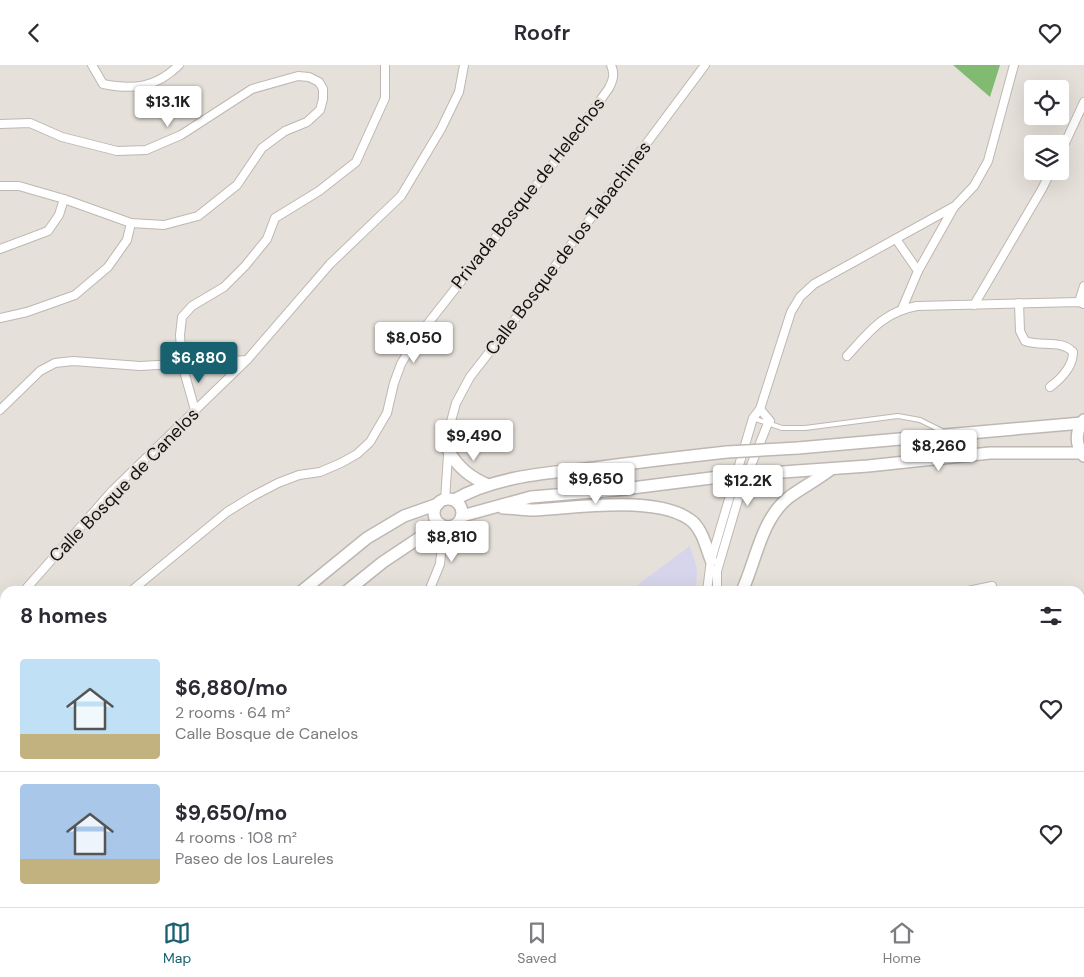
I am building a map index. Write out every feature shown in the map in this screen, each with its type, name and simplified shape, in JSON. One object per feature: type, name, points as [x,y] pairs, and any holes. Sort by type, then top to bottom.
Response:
[{"type":"main road","points":[[308,586],[367,538],[404,516],[488,485],[534,475],[727,452],[798,448],[1083,422],[1077,438],[1083,454],[990,453],[831,469],[727,476],[616,490],[531,497],[462,516]]},
{"type":"main road","points":[[986,431],[991,444],[990,453]]},
{"type":"main road","points":[[449,452],[465,472],[488,485]]},
{"type":"main road","points":[[744,586],[767,525],[774,515],[788,499],[831,469]]},
{"type":"main road","points":[[446,501],[460,505],[462,516],[455,525],[450,527],[442,525],[435,517],[435,508],[446,501]]},
{"type":"main road","points":[[491,507],[531,510],[641,504],[661,508],[677,513],[693,522],[700,531],[711,560]]},
{"type":"main road","points":[[353,586],[383,562],[442,525]]},
{"type":"street","points":[[92,65],[103,84],[120,88],[144,87],[174,70],[179,65]]},
{"type":"street","points":[[195,410],[182,364],[180,335],[182,317],[192,306],[224,287],[246,266],[267,239],[275,218],[319,191],[356,162],[385,98],[385,65]]},
{"type":"street","name":"Calle Bosque de Canelos","points":[[28,586],[113,490],[247,360],[330,264],[401,196],[441,129],[459,92],[464,65]]},
{"type":"street","name":"Privada Bosque de Helechos","points":[[140,586],[227,513],[246,501],[278,483],[299,475],[320,472],[340,463],[357,454],[370,442],[388,413],[394,383],[401,365],[415,340],[574,137],[604,95],[613,80],[613,71],[610,65]]},
{"type":"street","name":"Calle Bosque de los Tabachines","points":[[446,501],[450,425],[456,403],[470,377],[706,65]]},
{"type":"street","points":[[902,309],[918,271],[955,206],[974,186],[988,161],[1014,65]]},
{"type":"street","points":[[0,124],[30,123],[62,137],[117,151],[146,150],[181,135],[252,89],[298,76],[309,77],[319,82],[323,89],[320,110],[307,122],[285,131],[262,148],[237,185],[198,216],[164,225],[131,223],[64,199],[19,186],[0,187]]},
{"type":"street","points":[[1069,135],[1084,102]]},
{"type":"street","points":[[974,305],[1046,180]]},
{"type":"street","points":[[0,249],[48,231],[59,215],[64,199]]},
{"type":"street","points":[[708,586],[711,560],[753,418],[760,409],[792,312],[800,297],[814,284],[955,206]]},
{"type":"street","points":[[0,318],[27,312],[75,295],[108,267],[127,240],[131,223]]},
{"type":"street","points":[[896,239],[918,271]]},
{"type":"street","points":[[848,356],[874,326],[887,316],[902,309],[917,306],[1082,303],[1084,286]]},
{"type":"street","points":[[1019,303],[1020,331],[1025,341],[1034,344],[1050,343],[1068,346],[1074,352],[1073,359],[1063,377],[1050,387]]},
{"type":"street","points":[[0,410],[40,371],[55,363],[73,361],[140,366],[247,360]]},
{"type":"street","points":[[718,586],[717,571],[740,493],[770,421],[760,409]]},
{"type":"street","points":[[431,586],[440,564],[442,525]]},
{"type":"lane","points":[[753,418],[782,427],[804,428],[898,416],[920,420],[948,435]]},
{"type":"shaded area","points":[[690,546],[697,569],[696,586],[638,586]]},
{"type":"green space","points":[[953,65],[1000,65],[990,97]]}]
